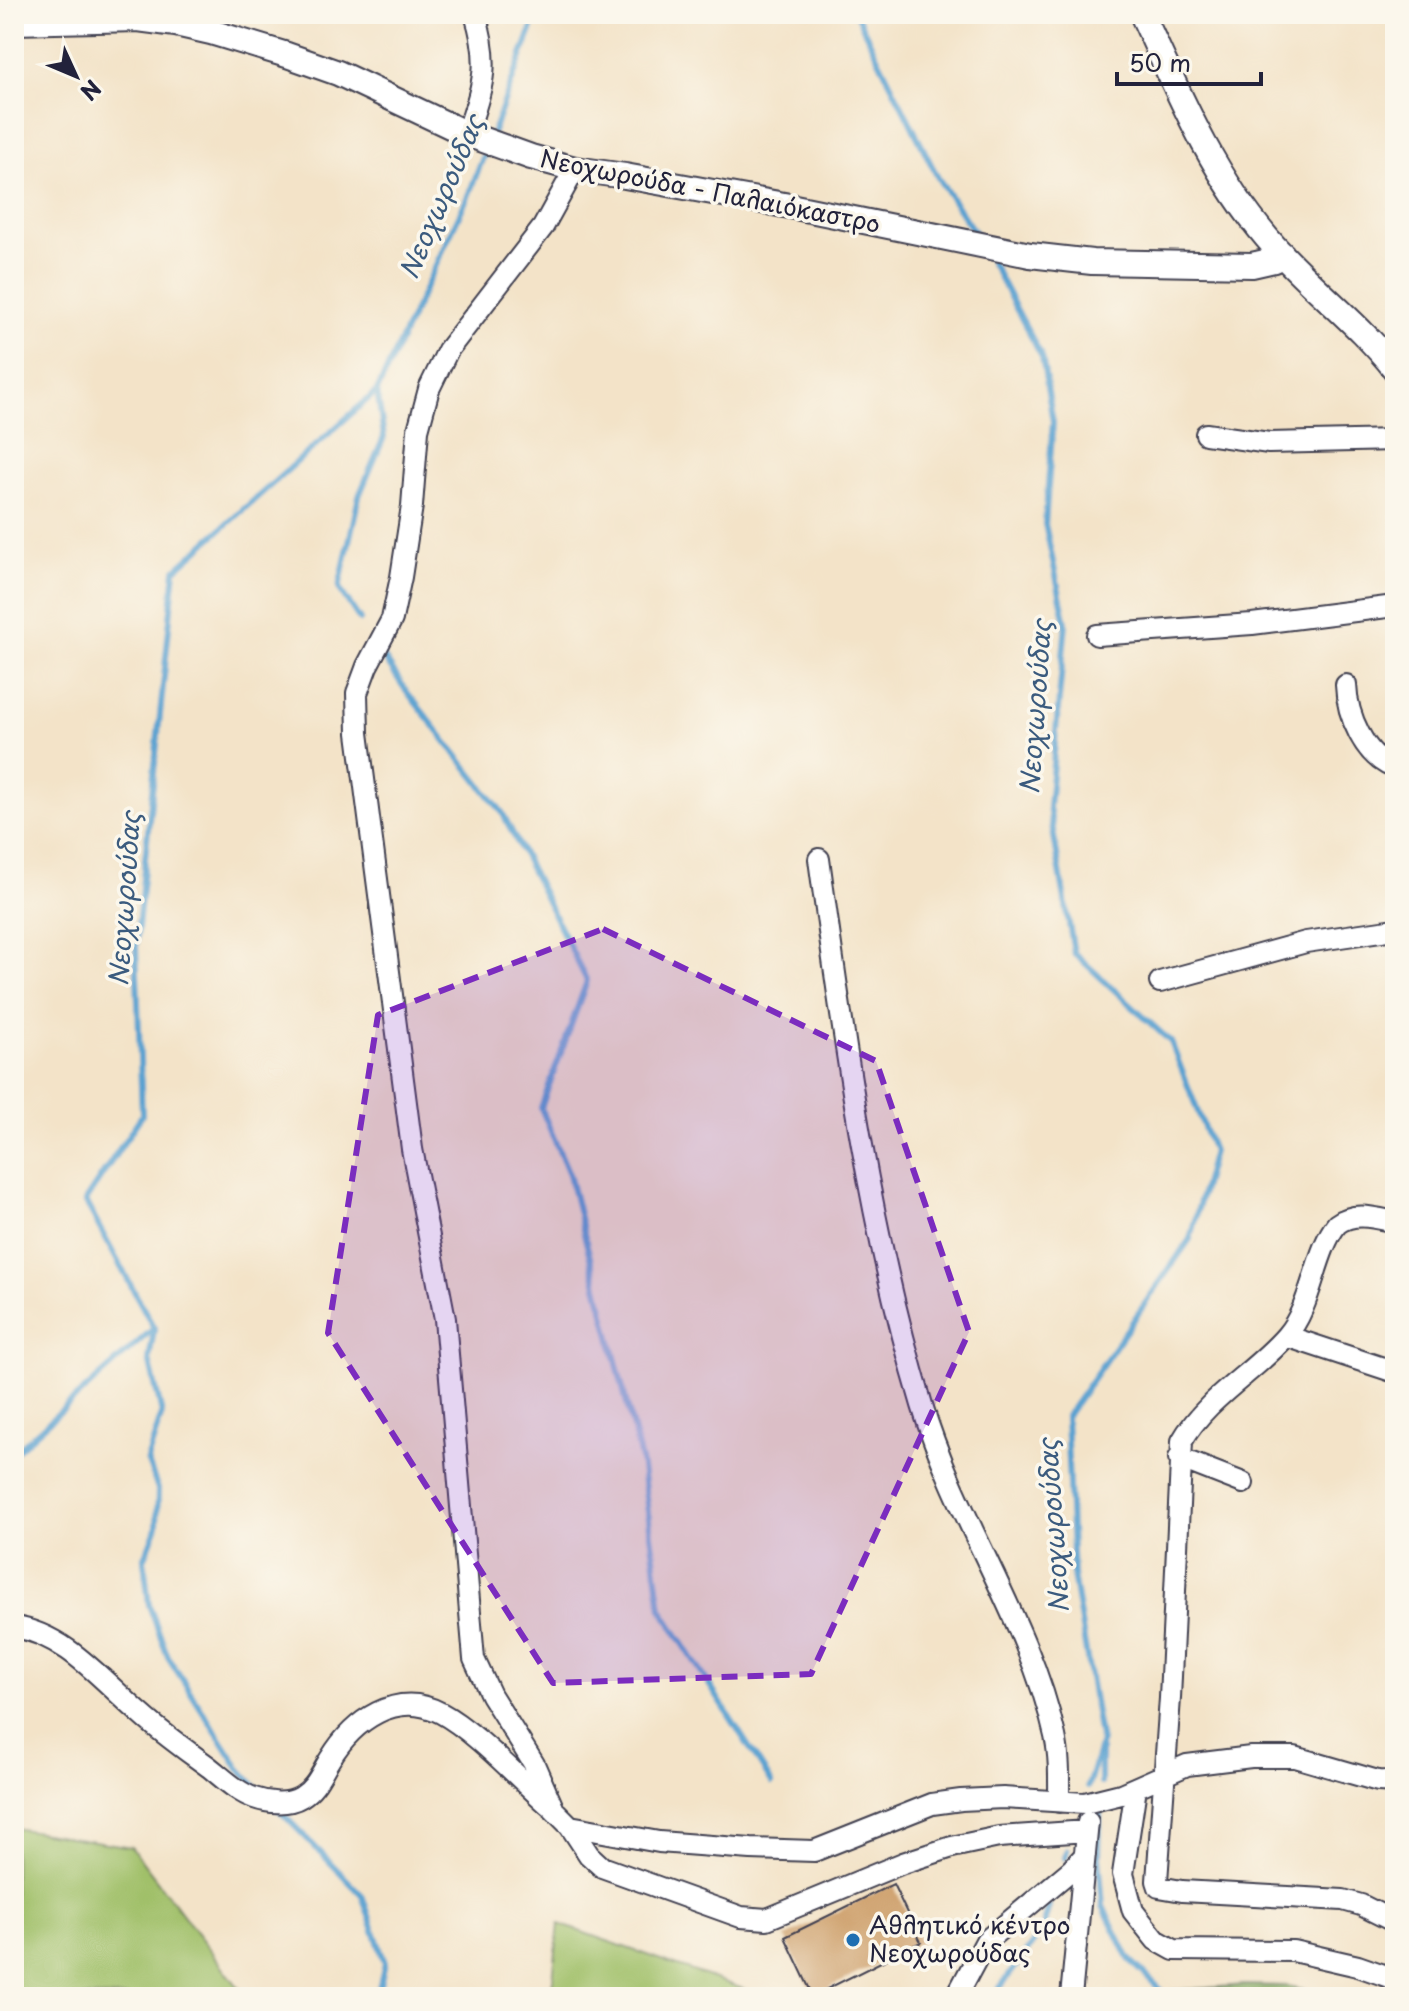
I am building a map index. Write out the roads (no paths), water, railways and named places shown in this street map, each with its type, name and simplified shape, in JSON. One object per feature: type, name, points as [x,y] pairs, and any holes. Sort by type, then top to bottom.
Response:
[{"type":"street","points":[[467,134],[486,66],[484,43],[475,14]]},
{"type":"street","points":[[1142,14],[1211,157],[1239,201],[1282,254],[1350,318],[1395,369]]},
{"type":"street","name":"Νεοχωρούδα - Παλαιόκαστρο","points":[[14,22],[138,19],[176,24],[287,55],[338,73],[467,134],[575,169],[795,207],[1030,255],[1092,262],[1252,265],[1274,260],[1282,254]]},
{"type":"street","points":[[554,1810],[534,1764],[491,1695],[474,1659],[445,1319],[412,1149],[358,733],[357,693],[367,666],[392,619],[412,506],[418,430],[429,389],[448,350],[543,227],[575,169]]},
{"type":"street","points":[[1206,434],[1269,443],[1395,440]]},
{"type":"street","points":[[1097,635],[1252,624],[1395,606]]},
{"type":"street","points":[[1346,685],[1350,712],[1359,732],[1373,752],[1395,768]]},
{"type":"street","points":[[819,859],[862,1143],[908,1353],[947,1476],[1012,1617],[1047,1707],[1056,1739],[1059,1802]]},
{"type":"street","points":[[1160,982],[1306,942],[1395,929]]},
{"type":"street","points":[[1395,1222],[1366,1216],[1345,1218],[1337,1224],[1302,1308],[1286,1336],[1225,1391],[1182,1441],[1157,1881],[1159,1887],[1204,1892],[1343,1900],[1361,1905],[1395,1922]]},
{"type":"street","points":[[1286,1336],[1395,1372]]},
{"type":"street","points":[[1179,1458],[1243,1483]]},
{"type":"street","points":[[14,1627],[35,1630],[61,1644],[145,1718],[236,1788],[255,1798],[286,1803],[301,1797],[315,1785],[330,1757],[352,1731],[368,1717],[389,1706],[412,1704],[440,1712],[468,1732],[554,1810],[602,1867],[741,1917],[767,1919],[903,1863],[952,1847],[999,1837],[1087,1831]]},
{"type":"street","points":[[570,1826],[659,1842],[814,1851],[909,1812],[945,1801],[1003,1798],[1090,1802],[1203,1762],[1273,1756],[1313,1760],[1378,1781],[1395,1782]]},
{"type":"street","points":[[1136,1788],[1123,1874],[1133,1911],[1156,1940],[1174,1950],[1184,1951],[1293,1951],[1358,1966],[1395,1979]]},
{"type":"street","points":[[1071,1997],[1090,1802]]},
{"type":"street","points":[[956,1997],[986,1941],[1060,1880],[1085,1855]]},
{"type":"waterway","name":"Νεοχωρούδας","points":[[491,137],[532,28],[531,14]]},
{"type":"waterway","name":"Νεοχωρούδας","points":[[856,14],[938,178],[976,235]]},
{"type":"waterway","name":"Νεοχωρούδας","points":[[14,1453],[154,1328],[85,1201],[142,1115],[136,946],[175,570],[377,391],[469,194],[487,147]]},
{"type":"waterway","name":"Νεοχωρούδας","points":[[986,252],[1042,357],[1053,422],[1045,524],[1066,623],[1049,807],[1074,953],[1171,1042],[1213,1151],[1190,1239],[1066,1417],[1073,1574],[1101,1743],[1088,1786]]},
{"type":"waterway","name":"Νεοχωρούδας","points":[[360,620],[339,588],[359,496],[384,437],[377,391]]},
{"type":"waterway","name":"Νεοχωρούδας","points":[[381,653],[407,692],[502,812],[587,981],[541,1108],[569,1174],[641,1460],[661,1609],[772,1783]]},
{"type":"waterway","points":[[154,1330],[149,1359],[162,1414],[147,1460],[158,1489],[157,1526],[144,1560],[149,1605],[168,1657],[239,1768],[263,1795]]},
{"type":"waterway","points":[[1101,1750],[1101,1783]]},
{"type":"waterway","points":[[277,1808],[362,1895],[385,1963],[377,1997]]},
{"type":"waterway","points":[[1100,1815],[1103,1906],[1129,1959],[1165,1997]]},
{"type":"waterway","name":"Νεοχωρούδας","points":[[1065,1858],[1067,1850]]},
{"type":"waterway","name":"Νεοχωρούδας","points":[[993,1997],[1042,1931],[1049,1906]]},
{"type":"place","name":"Αθλητικό κέντρο Νεοχωρούδας","points":[[853,1940]]}]
